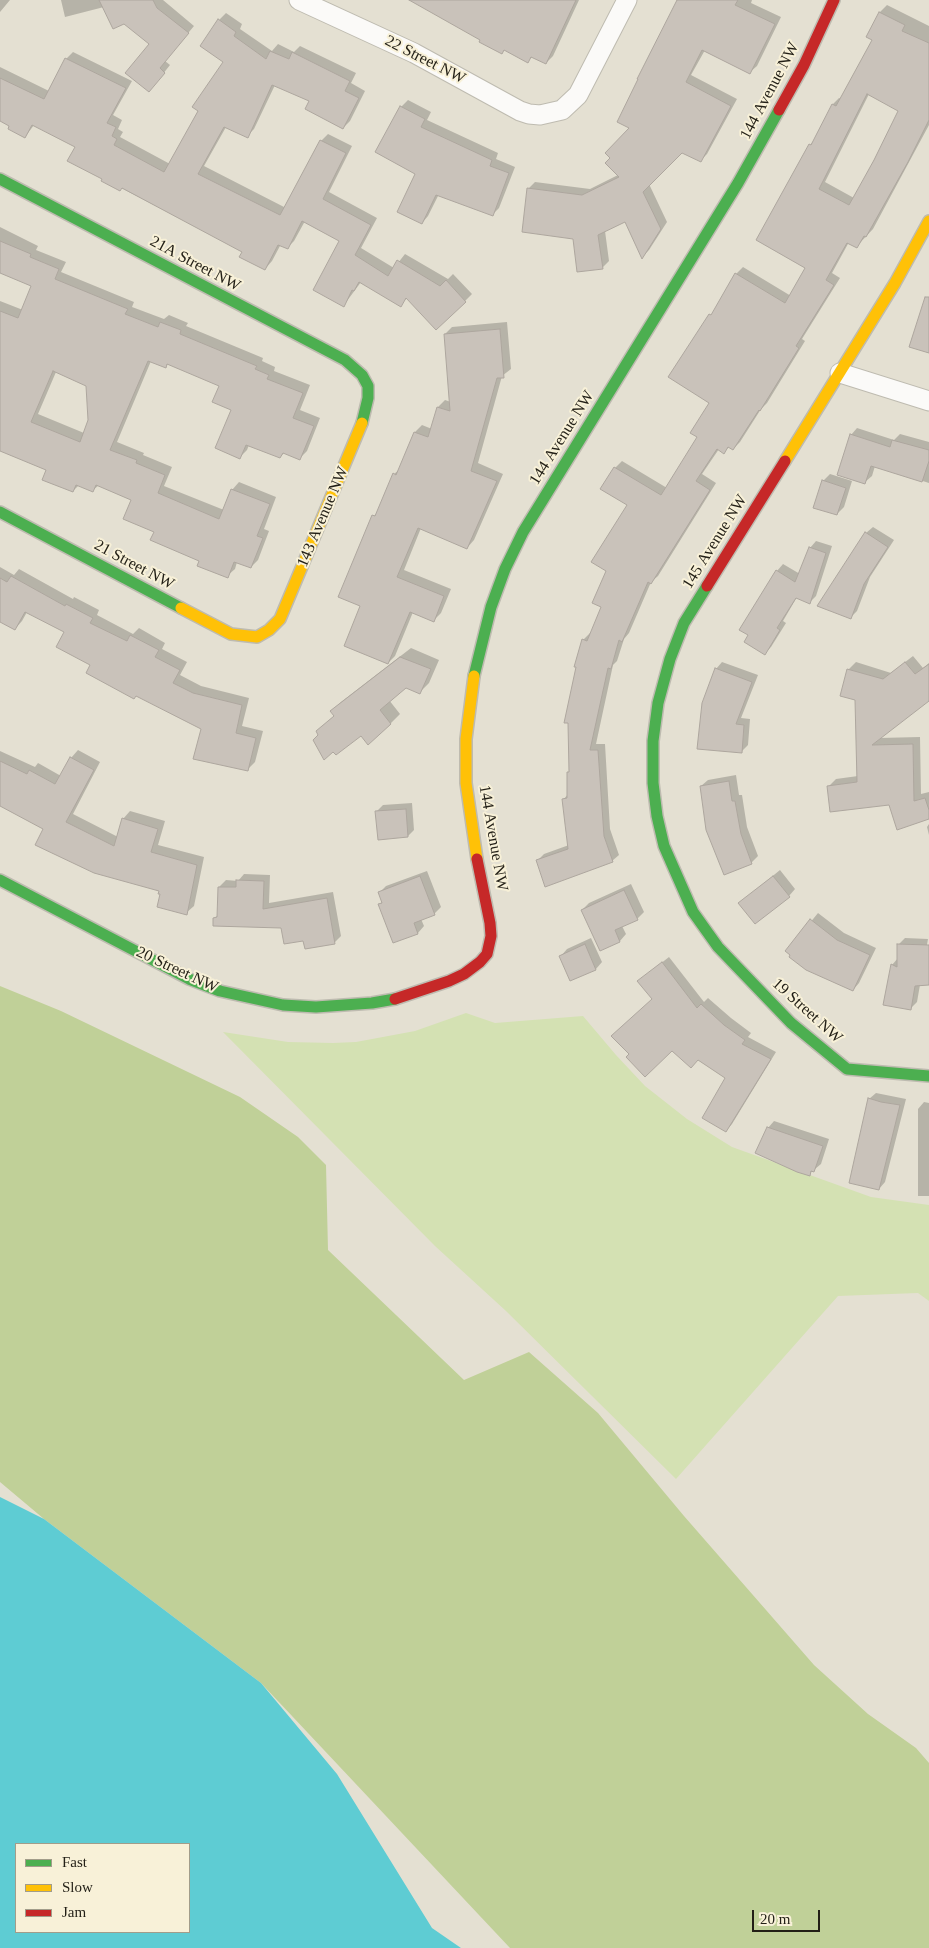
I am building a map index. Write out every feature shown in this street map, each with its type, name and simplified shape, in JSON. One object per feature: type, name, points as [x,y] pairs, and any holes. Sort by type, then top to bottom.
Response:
[{"type":"street","name":"22 Street NW","points":[[299,0],[414,53],[520,111],[529,114],[551,114],[562,110],[578,95],[627,0]]},
{"type":"street","name":"144 Avenue NW","points":[[491,936],[488,905],[472,833],[466,783],[466,739],[473,682],[491,607],[523,532],[738,183],[804,65],[834,0]]},
{"type":"street","name":"21A Street NW","points":[[0,179],[345,360],[362,375],[368,386]]},
{"type":"street","name":"145 Avenue NW","points":[[693,912],[664,846],[656,816],[652,783],[653,741],[658,703],[670,659],[684,623],[895,283],[929,221]]},
{"type":"street","points":[[840,373],[929,401]]},
{"type":"street","name":"143 Avenue NW","points":[[257,636],[269,630],[280,619],[286,607],[363,422],[367,410],[368,386]]},
{"type":"street","name":"21 Street NW","points":[[0,512],[219,628],[232,634],[257,636]]},
{"type":"street","name":"20 Street NW","points":[[0,880],[189,979],[235,995],[283,1005],[344,1006],[400,998],[464,974],[487,954],[491,936]]},
{"type":"street","name":"19 Street NW","points":[[693,912],[718,947],[791,1023],[847,1069],[929,1076]]},
{"type":"green space","points":[[0,986],[61,1011],[240,1097],[298,1137],[326,1165],[328,1250],[464,1380],[529,1352],[598,1413],[684,1516],[814,1665],[868,1714],[916,1748],[929,1763],[929,1948],[510,1948],[261,1683],[44,1519],[0,1482]]},
{"type":"green space","points":[[466,1013],[495,1023],[583,1016],[645,1086],[687,1119],[732,1147],[871,1197],[929,1205],[929,1301],[918,1293],[838,1296],[676,1479],[506,1311],[435,1246],[223,1032],[288,1042],[356,1042],[415,1031]]},
{"type":"water","points":[[0,1497],[44,1519],[261,1683],[337,1774],[432,1928],[461,1948],[0,1948]]},
{"type":"building","points":[[99,0],[153,0],[157,8],[189,33],[160,68],[165,73],[149,92],[125,73],[149,44],[124,24],[113,29]]},
{"type":"building","points":[[409,0],[576,0],[546,64],[531,57],[528,63],[504,50],[502,54]]},
{"type":"building","points":[[677,0],[738,0],[735,5],[775,24],[750,74],[702,50],[686,82],[731,106],[701,162],[682,153],[643,192],[661,229],[642,259],[625,222],[598,235],[603,269],[577,272],[573,239],[522,232],[527,188],[582,195],[619,177],[605,163],[610,158],[605,153],[629,128],[617,122]]},
{"type":"building","points":[[879,12],[905,25],[902,31],[929,43],[929,120],[866,237],[864,236],[857,248],[847,243],[826,280],[834,285],[796,346],[799,348],[760,411],[733,450],[728,447],[724,454],[717,449],[696,481],[710,490],[651,584],[648,582],[622,642],[619,640],[611,669],[608,668],[590,750],[598,750],[604,836],[613,862],[545,887],[536,860],[568,849],[562,799],[567,798],[567,772],[569,772],[568,723],[564,723],[576,667],[574,667],[582,639],[587,641],[601,607],[592,603],[606,571],[591,562],[627,505],[600,489],[614,467],[661,495],[697,437],[690,433],[709,403],[668,377],[709,314],[711,315],[735,273],[785,303],[805,268],[756,240],[809,144],[811,145],[832,104],[836,106],[872,40],[866,37]],"holes":[[[867,94],[898,111],[849,205],[819,189]]]},
{"type":"building","points":[[218,19],[236,32],[234,36],[266,59],[270,51],[289,59],[292,52],[350,81],[345,91],[359,98],[343,129],[305,109],[309,101],[272,85],[248,138],[224,127],[198,174],[280,215],[320,140],[346,153],[323,199],[371,225],[355,255],[388,276],[397,260],[440,286],[446,280],[466,302],[436,330],[406,298],[401,307],[359,282],[354,291],[352,290],[344,307],[313,290],[339,241],[302,221],[288,249],[278,245],[265,270],[239,257],[242,252],[122,188],[120,191],[101,181],[102,179],[67,161],[75,147],[32,125],[25,138],[8,129],[9,126],[0,121],[0,78],[44,99],[65,58],[126,88],[107,123],[116,127],[112,136],[117,139],[114,145],[164,172],[198,111],[192,107],[223,62],[200,46]]},
{"type":"building","points":[[400,106],[425,119],[421,127],[492,160],[490,166],[509,173],[493,216],[436,195],[422,224],[397,212],[415,174],[375,152]]},
{"type":"building","points":[[0,241],[31,254],[30,257],[59,269],[55,279],[128,309],[125,314],[158,327],[160,322],[181,330],[180,334],[257,366],[255,369],[269,375],[267,379],[303,393],[293,418],[314,426],[300,460],[283,453],[280,458],[246,445],[240,459],[215,448],[231,410],[212,402],[219,386],[167,364],[166,368],[148,361],[110,450],[137,460],[136,463],[165,475],[158,493],[219,519],[231,489],[270,504],[257,536],[263,538],[251,568],[234,562],[228,578],[197,566],[199,561],[150,540],[154,532],[123,519],[131,500],[96,485],[93,492],[76,485],[73,492],[42,480],[46,470],[0,451],[0,311],[18,318],[31,286],[0,273]],"holes":[[[53,371],[86,386],[88,420],[80,442],[31,422]]]},
{"type":"building","points":[[925,297],[929,297],[929,353],[909,347]]},
{"type":"building","points":[[500,329],[504,378],[497,378],[471,471],[497,481],[467,549],[418,528],[397,577],[444,596],[434,622],[410,612],[388,664],[344,646],[360,606],[338,597],[372,515],[375,516],[393,473],[396,475],[414,432],[428,437],[437,407],[450,411],[444,334]]},
{"type":"building","points":[[850,434],[890,447],[892,440],[929,450],[929,461],[922,482],[871,466],[865,484],[837,475]]},
{"type":"building","points":[[822,480],[846,488],[837,515],[813,508]]},
{"type":"building","points":[[865,532],[888,547],[864,584],[851,619],[817,606]]},
{"type":"building","points":[[809,547],[826,553],[810,604],[796,598],[777,628],[780,630],[765,655],[744,642],[748,635],[739,630],[776,570],[795,582]]},
{"type":"building","points":[[11,576],[65,606],[66,604],[93,618],[90,623],[127,641],[130,635],[159,650],[155,657],[180,670],[173,683],[193,693],[242,705],[236,733],[256,738],[248,771],[193,759],[201,729],[136,696],[134,699],[86,673],[90,665],[56,647],[64,632],[25,612],[15,630],[0,622],[0,578],[7,582]]},
{"type":"building","points":[[400,657],[431,669],[420,694],[406,688],[380,710],[391,724],[368,745],[361,736],[336,755],[333,752],[324,760],[313,740],[318,735],[316,731],[334,716],[330,711]]},
{"type":"building","points":[[905,662],[915,674],[929,664],[929,701],[872,745],[913,744],[914,801],[925,798],[929,810],[929,819],[897,830],[889,805],[830,812],[827,786],[857,782],[855,700],[840,696],[847,669],[883,679]]},
{"type":"building","points":[[715,668],[752,682],[736,724],[744,725],[742,753],[697,749],[702,703]]},
{"type":"building","points":[[70,757],[94,770],[66,822],[114,846],[122,818],[158,829],[151,852],[197,865],[187,915],[157,907],[159,891],[94,873],[35,845],[43,829],[0,806],[0,761],[27,774],[29,770],[55,784]]},
{"type":"building","points":[[729,781],[741,834],[752,864],[724,875],[706,830],[700,786]]},
{"type":"building","points":[[406,809],[408,837],[378,840],[375,811]]},
{"type":"building","points":[[420,876],[435,915],[414,923],[418,934],[393,943],[378,904],[382,903],[378,892]]},
{"type":"building","points":[[773,876],[790,897],[755,924],[738,903]]},
{"type":"building","points":[[236,880],[264,881],[263,909],[327,898],[335,944],[305,949],[303,941],[284,944],[281,928],[213,926],[213,918],[217,917],[218,887],[236,887]]},
{"type":"building","points":[[624,890],[638,920],[615,930],[620,942],[600,951],[581,910]]},
{"type":"building","points":[[810,919],[837,940],[870,955],[853,991],[806,970],[789,957],[790,955],[785,951]]},
{"type":"building","points":[[585,944],[596,970],[570,981],[559,956]]},
{"type":"building","points":[[897,944],[929,945],[929,985],[915,986],[911,1010],[883,1005],[891,964],[897,967]]},
{"type":"building","points":[[662,962],[697,1008],[701,1004],[724,1025],[745,1040],[742,1044],[771,1059],[726,1132],[702,1118],[725,1078],[698,1060],[691,1068],[672,1051],[645,1077],[626,1057],[629,1054],[611,1036],[652,999],[637,981]]},
{"type":"building","points":[[868,1098],[900,1105],[879,1190],[849,1183]]},
{"type":"building","points":[[767,1127],[823,1146],[814,1172],[811,1171],[810,1176],[755,1153]]},
{"type":"traffic: fast","points":[[474,676],[491,607],[505,569],[523,532],[738,183],[779,110]]},
{"type":"traffic: fast","points":[[0,179],[345,360],[362,375],[368,386],[368,398],[362,423]]},
{"type":"traffic: fast","points":[[0,512],[181,608]]},
{"type":"traffic: fast","points":[[707,586],[684,623],[670,659],[658,703],[653,741],[653,783],[657,816],[664,846],[693,912],[718,947],[791,1023],[847,1069],[929,1076]]},
{"type":"traffic: fast","points":[[0,880],[189,979],[220,991],[283,1005],[316,1007],[372,1003],[395,999]]},
{"type":"traffic: slow","points":[[785,461],[895,283],[929,221]]},
{"type":"traffic: slow","points":[[181,608],[231,634],[257,637],[269,630],[280,619],[362,423]]},
{"type":"traffic: slow","points":[[474,676],[466,739],[466,783],[477,859]]},
{"type":"traffic: jam","points":[[779,110],[804,65],[834,0]]},
{"type":"traffic: jam","points":[[707,586],[785,461]]},
{"type":"traffic: jam","points":[[395,999],[464,974],[487,954],[491,936],[490,923],[477,859]]}]
